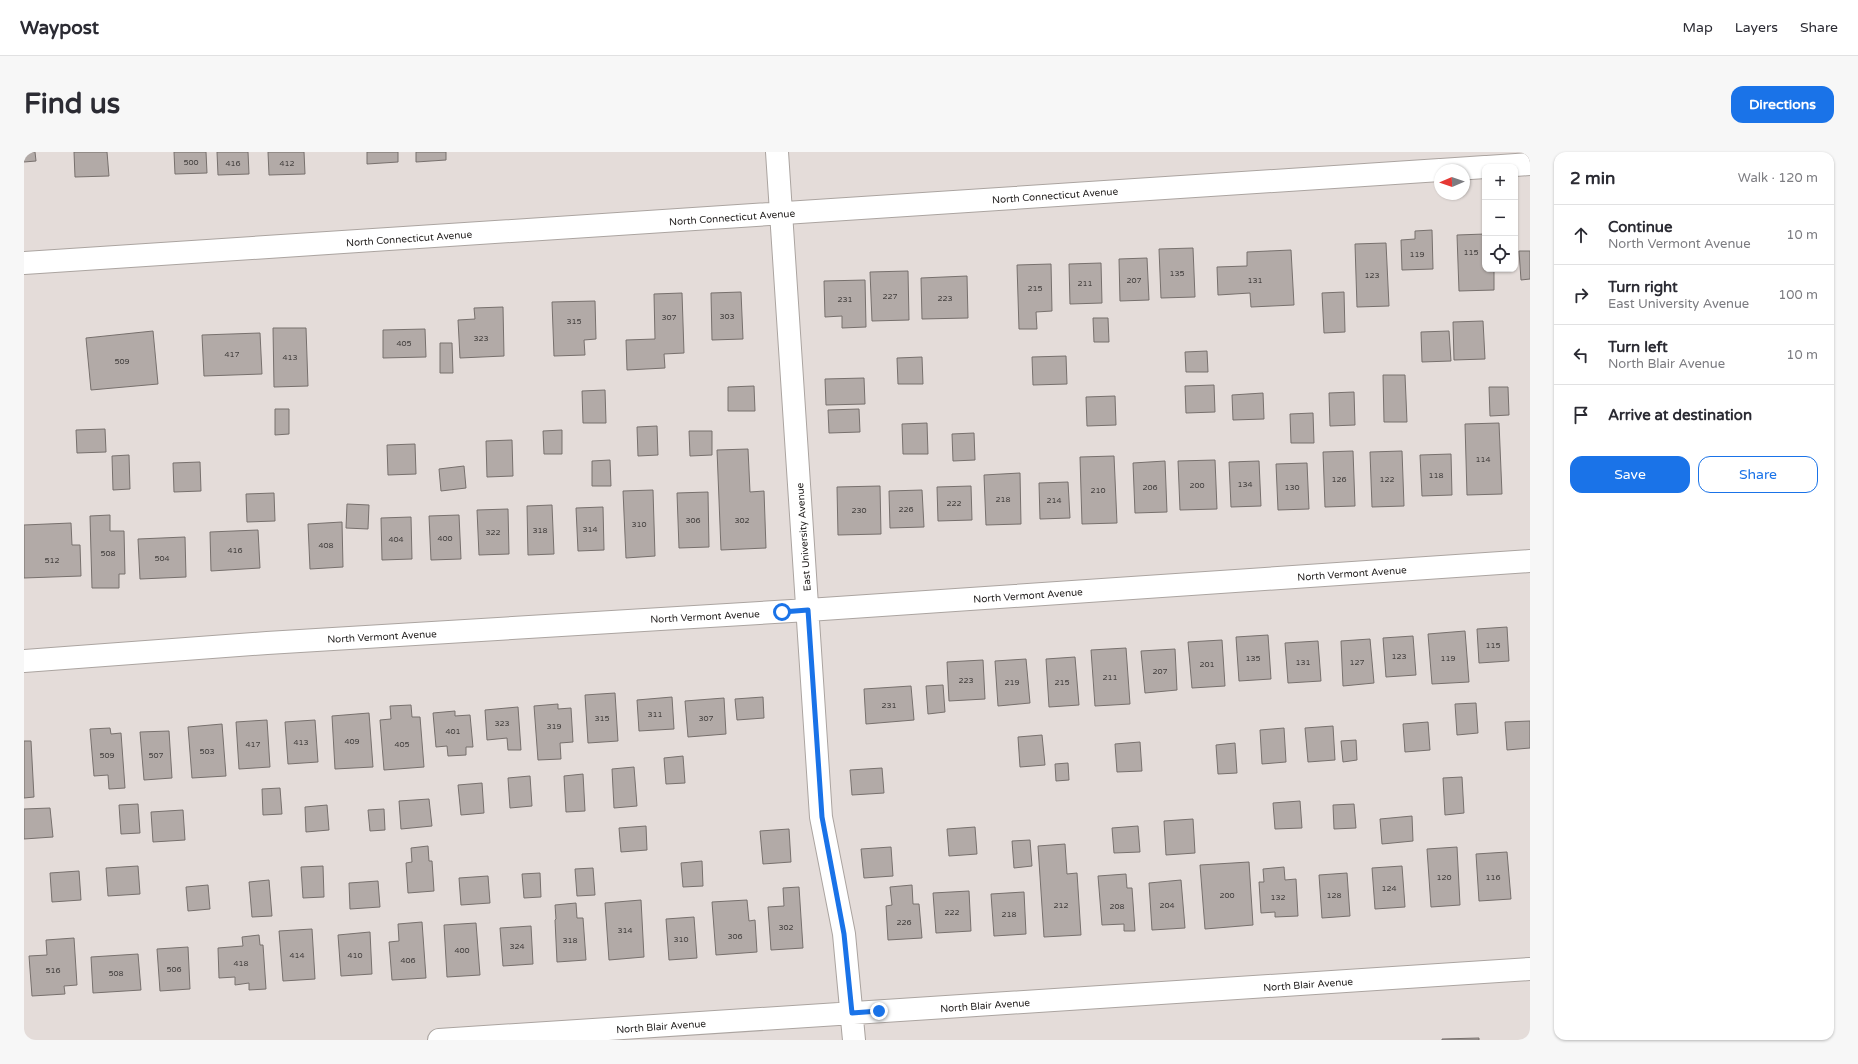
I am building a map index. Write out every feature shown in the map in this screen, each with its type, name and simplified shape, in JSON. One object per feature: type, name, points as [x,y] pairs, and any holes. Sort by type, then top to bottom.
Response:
[{"type":"street","name":"East University Avenue","points":[[776,152],[822,817],[844,934],[854,1040]]},
{"type":"street","name":"North Connecticut Avenue","points":[[1518,165],[1530,164]]},
{"type":"street","name":"North Connecticut Avenue","points":[[1470,168],[1482,167]]},
{"type":"street","name":"North Connecticut Avenue","points":[[24,263],[1434,170]]},
{"type":"street","name":"North Vermont Avenue","points":[[24,661],[267,643],[808,610],[1530,561]]},
{"type":"street","name":"North Blair Avenue","points":[[439,1040],[1530,969]]},
{"type":"building","points":[[24,152],[35,152],[36,161],[24,162]]},
{"type":"building","points":[[74,152],[107,152],[109,176],[75,177]]},
{"type":"building","points":[[174,152],[206,152],[207,173],[175,174]]},
{"type":"building","points":[[217,152],[248,152],[249,174],[218,175]]},
{"type":"building","points":[[268,152],[304,152],[305,174],[269,175]]},
{"type":"building","points":[[367,152],[398,152],[398,162],[367,164]]},
{"type":"building","points":[[416,152],[446,152],[446,160],[416,162]]},
{"type":"building","points":[[1432,230],[1433,269],[1402,270],[1401,240],[1415,239],[1415,231]]},
{"type":"building","points":[[1482,234],[1482,272],[1494,272],[1494,290],[1459,291],[1457,235]]},
{"type":"building","points":[[1386,243],[1389,306],[1357,307],[1355,244]]},
{"type":"building","points":[[1193,248],[1195,297],[1161,298],[1159,249]]},
{"type":"building","points":[[1291,250],[1294,305],[1251,307],[1250,293],[1218,295],[1217,267],[1247,266],[1247,252]]},
{"type":"building","points":[[1519,251],[1530,251],[1530,279],[1521,280]]},
{"type":"building","points":[[1147,258],[1149,300],[1120,301],[1119,259]]},
{"type":"building","points":[[1101,263],[1102,303],[1070,304],[1069,264]]},
{"type":"building","points":[[1051,264],[1052,311],[1036,312],[1037,329],[1019,329],[1017,265]]},
{"type":"building","points":[[908,271],[909,320],[872,321],[870,272]]},
{"type":"building","points":[[967,276],[968,318],[922,319],[921,278]]},
{"type":"building","points":[[865,280],[866,327],[842,328],[842,316],[825,317],[824,281]]},
{"type":"building","points":[[741,292],[743,339],[712,340],[711,293]]},
{"type":"building","points":[[1344,292],[1345,332],[1324,333],[1322,293]]},
{"type":"building","points":[[682,293],[684,353],[664,354],[665,368],[627,370],[626,340],[655,339],[654,294]]},
{"type":"building","points":[[595,301],[596,339],[584,340],[585,355],[554,356],[552,302]]},
{"type":"building","points":[[503,307],[504,356],[460,358],[458,320],[475,319],[474,308]]},
{"type":"building","points":[[1093,318],[1108,318],[1109,342],[1094,342]]},
{"type":"building","points":[[1483,321],[1485,359],[1454,360],[1453,322]]},
{"type":"building","points":[[273,328],[306,328],[308,386],[274,387]]},
{"type":"building","points":[[425,329],[426,357],[383,358],[383,330]]},
{"type":"building","points":[[153,331],[158,384],[91,390],[86,338]]},
{"type":"building","points":[[1449,331],[1451,361],[1422,362],[1421,332]]},
{"type":"building","points":[[260,333],[262,374],[204,376],[202,335]]},
{"type":"building","points":[[440,343],[452,343],[453,373],[440,373]]},
{"type":"building","points":[[1207,351],[1208,372],[1186,372],[1185,352]]},
{"type":"building","points":[[1066,356],[1067,384],[1033,385],[1032,357]]},
{"type":"building","points":[[922,357],[923,384],[898,384],[897,358]]},
{"type":"building","points":[[1383,375],[1405,375],[1407,422],[1384,422]]},
{"type":"building","points":[[864,378],[865,404],[826,405],[825,379]]},
{"type":"building","points":[[1214,385],[1215,412],[1186,413],[1185,386]]},
{"type":"building","points":[[754,386],[755,411],[728,411],[728,387]]},
{"type":"building","points":[[1489,387],[1508,387],[1509,415],[1490,416]]},
{"type":"building","points":[[605,390],[606,423],[583,423],[582,391]]},
{"type":"building","points":[[1354,392],[1355,425],[1330,426],[1329,393]]},
{"type":"building","points":[[1263,393],[1264,419],[1233,420],[1232,395]]},
{"type":"building","points":[[1115,396],[1116,425],[1087,426],[1086,397]]},
{"type":"building","points":[[275,409],[289,409],[289,434],[275,435]]},
{"type":"building","points":[[859,409],[860,432],[829,433],[828,410]]},
{"type":"building","points":[[1313,413],[1314,443],[1291,443],[1290,414]]},
{"type":"building","points":[[927,423],[928,454],[903,454],[902,424]]},
{"type":"building","points":[[1499,423],[1502,494],[1467,495],[1465,424]]},
{"type":"building","points":[[657,426],[658,455],[638,456],[637,427]]},
{"type":"building","points":[[105,429],[106,452],[77,453],[76,430]]},
{"type":"building","points":[[562,430],[562,454],[544,454],[543,431]]},
{"type":"building","points":[[689,431],[712,431],[712,455],[690,456]]},
{"type":"building","points":[[974,433],[975,460],[953,461],[952,434]]},
{"type":"building","points":[[512,440],[513,476],[487,477],[486,441]]},
{"type":"building","points":[[415,444],[416,474],[388,475],[387,445]]},
{"type":"building","points":[[748,449],[750,492],[764,491],[766,548],[721,550],[717,450]]},
{"type":"building","points":[[1353,451],[1355,506],[1325,507],[1323,452]]},
{"type":"building","points":[[1402,451],[1404,506],[1372,507],[1370,452]]},
{"type":"building","points":[[1451,454],[1452,495],[1422,496],[1420,455]]},
{"type":"building","points":[[129,455],[130,489],[113,490],[112,456]]},
{"type":"building","points":[[1114,456],[1117,523],[1082,524],[1080,457]]},
{"type":"building","points":[[610,460],[611,486],[592,486],[592,461]]},
{"type":"building","points":[[1215,460],[1217,509],[1180,510],[1178,461]]},
{"type":"building","points":[[1165,461],[1167,512],[1135,513],[1133,463]]},
{"type":"building","points":[[1259,461],[1261,506],[1231,507],[1229,462]]},
{"type":"building","points":[[200,462],[201,491],[174,492],[173,463]]},
{"type":"building","points":[[1307,463],[1309,509],[1278,510],[1276,464]]},
{"type":"building","points":[[464,466],[466,488],[441,491],[439,469]]},
{"type":"building","points":[[1020,473],[1021,524],[986,525],[984,475]]},
{"type":"building","points":[[1068,482],[1070,518],[1040,519],[1039,483]]},
{"type":"building","points":[[880,486],[881,534],[838,535],[837,487]]},
{"type":"building","points":[[971,486],[972,520],[938,521],[937,487]]},
{"type":"building","points":[[653,490],[655,556],[626,558],[623,491]]},
{"type":"building","points":[[922,490],[924,527],[890,528],[889,491]]},
{"type":"building","points":[[708,492],[709,547],[679,548],[677,493]]},
{"type":"building","points":[[274,493],[275,521],[247,522],[246,494]]},
{"type":"building","points":[[347,504],[369,505],[368,529],[346,528]]},
{"type":"building","points":[[552,505],[554,554],[528,555],[527,506]]},
{"type":"building","points":[[603,507],[604,550],[578,551],[576,508]]},
{"type":"building","points":[[508,509],[509,554],[479,555],[477,510]]},
{"type":"building","points":[[110,515],[110,531],[124,531],[125,574],[119,574],[119,588],[92,588],[90,516]]},
{"type":"building","points":[[459,515],[461,559],[431,560],[429,516]]},
{"type":"building","points":[[411,517],[412,559],[382,560],[381,518]]},
{"type":"building","points":[[342,522],[343,567],[310,569],[308,524]]},
{"type":"building","points":[[71,523],[72,545],[80,545],[81,576],[24,578],[24,525]]},
{"type":"building","points":[[258,530],[260,568],[211,571],[210,532]]},
{"type":"building","points":[[185,537],[186,577],[140,579],[138,539]]},
{"type":"building","points":[[1507,627],[1509,661],[1479,663],[1477,629]]},
{"type":"building","points":[[1465,631],[1469,682],[1432,684],[1428,634]]},
{"type":"building","points":[[1268,635],[1271,679],[1239,681],[1236,637]]},
{"type":"building","points":[[1413,636],[1416,675],[1386,677],[1383,638]]},
{"type":"building","points":[[1370,639],[1374,683],[1343,686],[1341,641]]},
{"type":"building","points":[[1222,640],[1225,686],[1192,688],[1188,642]]},
{"type":"building","points":[[1318,641],[1321,681],[1288,683],[1285,643]]},
{"type":"building","points":[[1126,648],[1130,704],[1095,706],[1091,650]]},
{"type":"building","points":[[1175,649],[1177,690],[1145,693],[1141,651]]},
{"type":"building","points":[[1075,657],[1079,705],[1049,707],[1046,659]]},
{"type":"building","points":[[1026,659],[1030,703],[998,706],[995,661]]},
{"type":"building","points":[[983,660],[985,699],[949,701],[947,662]]},
{"type":"building","points":[[943,685],[945,712],[928,714],[926,686]]},
{"type":"building","points":[[911,686],[914,720],[866,724],[864,689]]},
{"type":"building","points":[[615,693],[618,741],[588,743],[585,695]]},
{"type":"building","points":[[672,697],[674,729],[639,731],[637,700]]},
{"type":"building","points":[[763,697],[764,718],[737,720],[735,699]]},
{"type":"building","points":[[724,698],[726,734],[688,737],[685,701]]},
{"type":"building","points":[[1476,703],[1478,733],[1457,735],[1455,704]]},
{"type":"building","points":[[558,704],[558,709],[571,708],[573,742],[560,743],[561,759],[538,760],[534,706]]},
{"type":"building","points":[[411,705],[412,717],[420,717],[424,767],[384,770],[380,720],[391,719],[390,706]]},
{"type":"building","points":[[518,707],[521,750],[508,750],[507,738],[487,740],[485,710]]},
{"type":"building","points":[[455,711],[455,716],[470,715],[473,747],[466,747],[466,755],[448,756],[447,746],[436,747],[433,713]]},
{"type":"building","points":[[369,713],[373,767],[335,769],[332,716]]},
{"type":"building","points":[[267,720],[270,767],[239,769],[236,722]]},
{"type":"building","points":[[315,720],[318,762],[288,764],[285,722]]},
{"type":"building","points":[[1530,721],[1530,748],[1507,750],[1505,722]]},
{"type":"building","points":[[1428,722],[1430,750],[1405,752],[1403,724]]},
{"type":"building","points":[[222,724],[226,776],[192,778],[188,727]]},
{"type":"building","points":[[1333,726],[1335,760],[1308,762],[1305,728]]},
{"type":"building","points":[[110,728],[111,734],[121,733],[125,788],[109,789],[108,775],[94,776],[90,729]]},
{"type":"building","points":[[1284,728],[1286,762],[1262,764],[1260,730]]},
{"type":"building","points":[[169,731],[172,778],[144,780],[140,732]]},
{"type":"building","points":[[1042,735],[1045,765],[1020,767],[1018,737]]},
{"type":"building","points":[[1356,740],[1357,760],[1343,762],[1341,741]]},
{"type":"building","points":[[24,741],[31,741],[34,797],[24,798]]},
{"type":"building","points":[[1140,742],[1142,771],[1117,772],[1115,744]]},
{"type":"building","points":[[1235,743],[1237,773],[1218,774],[1216,745]]},
{"type":"building","points":[[683,756],[685,783],[666,784],[664,758]]},
{"type":"building","points":[[1068,763],[1069,780],[1056,781],[1055,764]]},
{"type":"building","points":[[634,767],[637,806],[614,808],[612,769]]},
{"type":"building","points":[[882,768],[884,793],[852,795],[850,770]]},
{"type":"building","points":[[583,774],[585,811],[566,812],[564,776]]},
{"type":"building","points":[[530,776],[532,806],[510,808],[508,778]]},
{"type":"building","points":[[1462,777],[1464,813],[1445,815],[1443,778]]},
{"type":"building","points":[[482,783],[484,813],[461,815],[458,785]]},
{"type":"building","points":[[280,788],[282,814],[263,815],[262,789]]},
{"type":"building","points":[[429,799],[432,826],[401,829],[399,801]]},
{"type":"building","points":[[1300,801],[1302,828],[1275,829],[1273,803]]},
{"type":"building","points":[[138,804],[140,833],[121,834],[119,805]]},
{"type":"building","points":[[1354,804],[1356,828],[1334,829],[1333,805]]},
{"type":"building","points":[[327,805],[329,830],[306,832],[305,807]]},
{"type":"building","points":[[50,808],[53,837],[24,839],[24,809]]},
{"type":"building","points":[[384,809],[385,830],[370,831],[368,810]]},
{"type":"building","points":[[183,810],[185,840],[153,842],[151,812]]},
{"type":"building","points":[[1412,816],[1413,841],[1382,844],[1380,819]]},
{"type":"building","points":[[1193,819],[1195,853],[1166,855],[1164,821]]},
{"type":"building","points":[[646,826],[647,850],[621,852],[619,828]]},
{"type":"building","points":[[1138,826],[1140,852],[1114,853],[1112,828]]},
{"type":"building","points":[[975,827],[977,854],[949,856],[947,829]]},
{"type":"building","points":[[789,829],[791,862],[763,864],[760,831]]},
{"type":"building","points":[[1030,840],[1032,866],[1014,868],[1012,841]]},
{"type":"building","points":[[1065,844],[1067,874],[1077,873],[1081,935],[1044,937],[1038,846]]},
{"type":"building","points":[[428,846],[429,861],[432,861],[434,891],[408,893],[406,863],[412,862],[411,848]]},
{"type":"building","points":[[891,847],[893,876],[864,878],[861,849]]},
{"type":"building","points":[[1457,847],[1460,905],[1431,907],[1427,849]]},
{"type":"building","points":[[1507,852],[1511,899],[1479,901],[1476,854]]},
{"type":"building","points":[[702,861],[703,886],[683,887],[681,863]]},
{"type":"building","points":[[1249,862],[1253,925],[1205,929],[1200,865]]},
{"type":"building","points":[[138,866],[140,894],[108,896],[106,868]]},
{"type":"building","points":[[323,866],[324,897],[303,898],[301,867]]},
{"type":"building","points":[[1402,866],[1405,907],[1375,909],[1372,868]]},
{"type":"building","points":[[1284,867],[1285,880],[1296,879],[1298,916],[1275,917],[1275,912],[1261,913],[1259,882],[1264,882],[1263,869]]},
{"type":"building","points":[[593,868],[595,895],[577,896],[575,869]]},
{"type":"building","points":[[79,871],[81,900],[52,902],[50,873]]},
{"type":"building","points":[[540,873],[541,897],[524,898],[522,874]]},
{"type":"building","points":[[1347,873],[1350,916],[1322,918],[1319,875]]},
{"type":"building","points":[[1126,874],[1127,888],[1132,888],[1135,931],[1124,931],[1124,924],[1102,925],[1098,876]]},
{"type":"building","points":[[488,876],[490,903],[461,905],[459,878]]},
{"type":"building","points":[[269,880],[272,916],[252,917],[249,882]]},
{"type":"building","points":[[1181,880],[1185,928],[1152,930],[1149,883]]},
{"type":"building","points":[[378,881],[380,907],[350,909],[349,883]]},
{"type":"building","points":[[208,885],[210,909],[188,911],[186,887]]},
{"type":"building","points":[[912,885],[913,904],[919,904],[922,938],[888,940],[886,906],[892,905],[890,887]]},
{"type":"building","points":[[799,887],[803,948],[771,950],[768,907],[784,906],[783,888]]},
{"type":"building","points":[[969,891],[971,931],[936,933],[933,893]]},
{"type":"building","points":[[1024,892],[1026,934],[994,936],[991,894]]},
{"type":"building","points":[[641,900],[644,957],[609,960],[605,903]]},
{"type":"building","points":[[747,900],[749,921],[755,920],[757,952],[716,955],[712,902]]},
{"type":"building","points":[[576,903],[577,918],[583,918],[586,960],[557,962],[555,905]]},
{"type":"building","points":[[694,917],[697,958],[669,960],[666,919]]},
{"type":"building","points":[[422,922],[426,978],[392,980],[389,942],[399,941],[398,924]]},
{"type":"building","points":[[476,923],[480,975],[447,977],[444,925]]},
{"type":"building","points":[[531,926],[533,964],[503,966],[500,928]]},
{"type":"building","points":[[312,929],[315,979],[283,981],[279,931]]},
{"type":"building","points":[[370,932],[372,974],[341,976],[338,935]]},
{"type":"building","points":[[259,935],[260,945],[263,945],[266,989],[249,990],[249,983],[235,985],[235,977],[219,978],[218,948],[243,946],[242,937]]},
{"type":"building","points":[[74,938],[77,985],[64,986],[65,994],[32,996],[29,956],[47,955],[46,940]]},
{"type":"building","points":[[188,947],[190,989],[160,991],[157,949]]},
{"type":"building","points":[[138,954],[141,990],[93,993],[91,957]]},
{"type":"building","points":[[1479,1038],[1479,1040],[1442,1040],[1442,1039]]},
{"type":"route","points":[[782,612],[808,610],[822,817],[844,934],[852,1013],[879,1011]]}]
